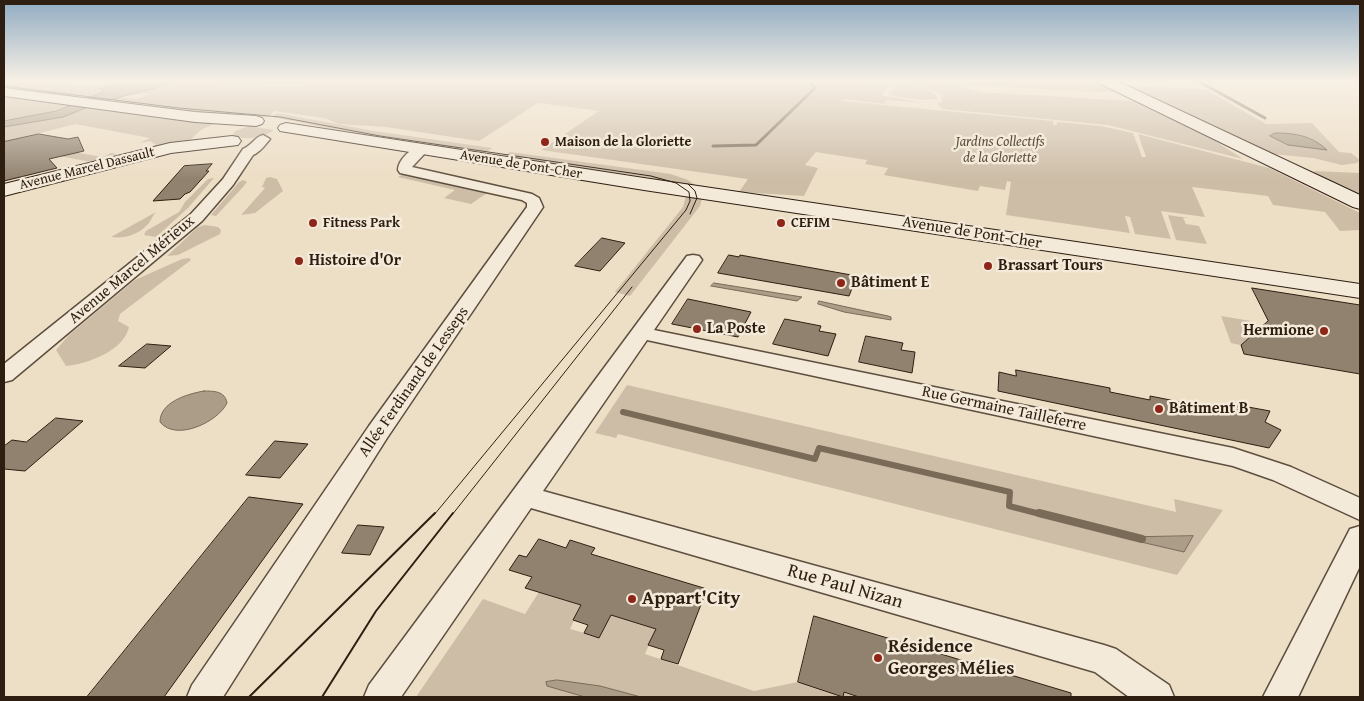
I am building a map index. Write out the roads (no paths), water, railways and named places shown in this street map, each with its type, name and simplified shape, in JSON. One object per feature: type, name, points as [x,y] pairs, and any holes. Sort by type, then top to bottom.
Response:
[{"type":"main road","points":[[142,114],[231,136],[256,121],[284,123],[274,134]]},
{"type":"main road","points":[[1175,114],[1360,203]]},
{"type":"main road","name":"Avenue de Pont-Cher","points":[[231,136],[312,133],[1360,291]]},
{"type":"main road","name":"Avenue Marcel Dassault","points":[[4,190],[170,148],[231,136]]},
{"type":"main road","name":"Avenue de Pont-Cher","points":[[731,197],[799,198],[1360,280]]},
{"type":"street","name":"Avenue Marcel Mérieux","points":[[4,375],[196,218],[228,182],[231,136]]},
{"type":"street","name":"Allée Ferdinand de Lesseps","points":[[204,697],[378,432],[535,207],[534,200],[527,197],[405,170],[405,164],[421,150]]},
{"type":"street","points":[[381,697],[693,260]]},
{"type":"street","name":"Rue Germaine Tailleferre","points":[[641,333],[1240,459],[1296,481],[1360,510]]},
{"type":"street","name":"Rue Paul Nizan","points":[[524,496],[1104,660],[1157,697]]},
{"type":"street","points":[[1280,697],[1360,537]]},
{"type":"waterway","points":[[713,146],[756,145],[788,114]]},
{"type":"waterway","points":[[1257,114],[1265,118]]},
{"type":"waterway","points":[[623,412],[815,459],[819,448],[1010,492],[1009,506],[1044,515]]},
{"type":"waterway","points":[[1039,513],[1142,539]]},
{"type":"tram line","points":[[243,114],[280,117],[380,136],[651,176],[676,183],[689,192],[690,201],[686,210],[434,515]]},
{"type":"tram line","points":[[688,184],[695,191],[697,198],[690,214]]},
{"type":"tram line","points":[[452,515],[632,287]]},
{"type":"tram line","points":[[249,697],[435,513]]},
{"type":"tram line","points":[[322,697],[376,611],[453,513]]},
{"type":"place","name":"Maison de la Gloriette","points":[[545,142]]},
{"type":"place","name":"Fitness Park","points":[[313,223]]},
{"type":"place","name":"CEFIM","points":[[781,223]]},
{"type":"place","name":"Histoire d'Or","points":[[299,261]]},
{"type":"place","name":"Brassart Tours","points":[[988,266]]},
{"type":"place","name":"Bâtiment E","points":[[841,283]]},
{"type":"place","name":"La Poste","points":[[697,329]]},
{"type":"place","name":"Hermione","points":[[1324,331]]},
{"type":"place","name":"Bâtiment B","points":[[1159,409]]},
{"type":"place","name":"Appart'City","points":[[632,599]]},
{"type":"place","name":"Résidence Georges Mélies","points":[[878,658]]},
{"type":"park label","name":"Jardins Collectifs de la Gloriette","points":[[1000,150]]}]
